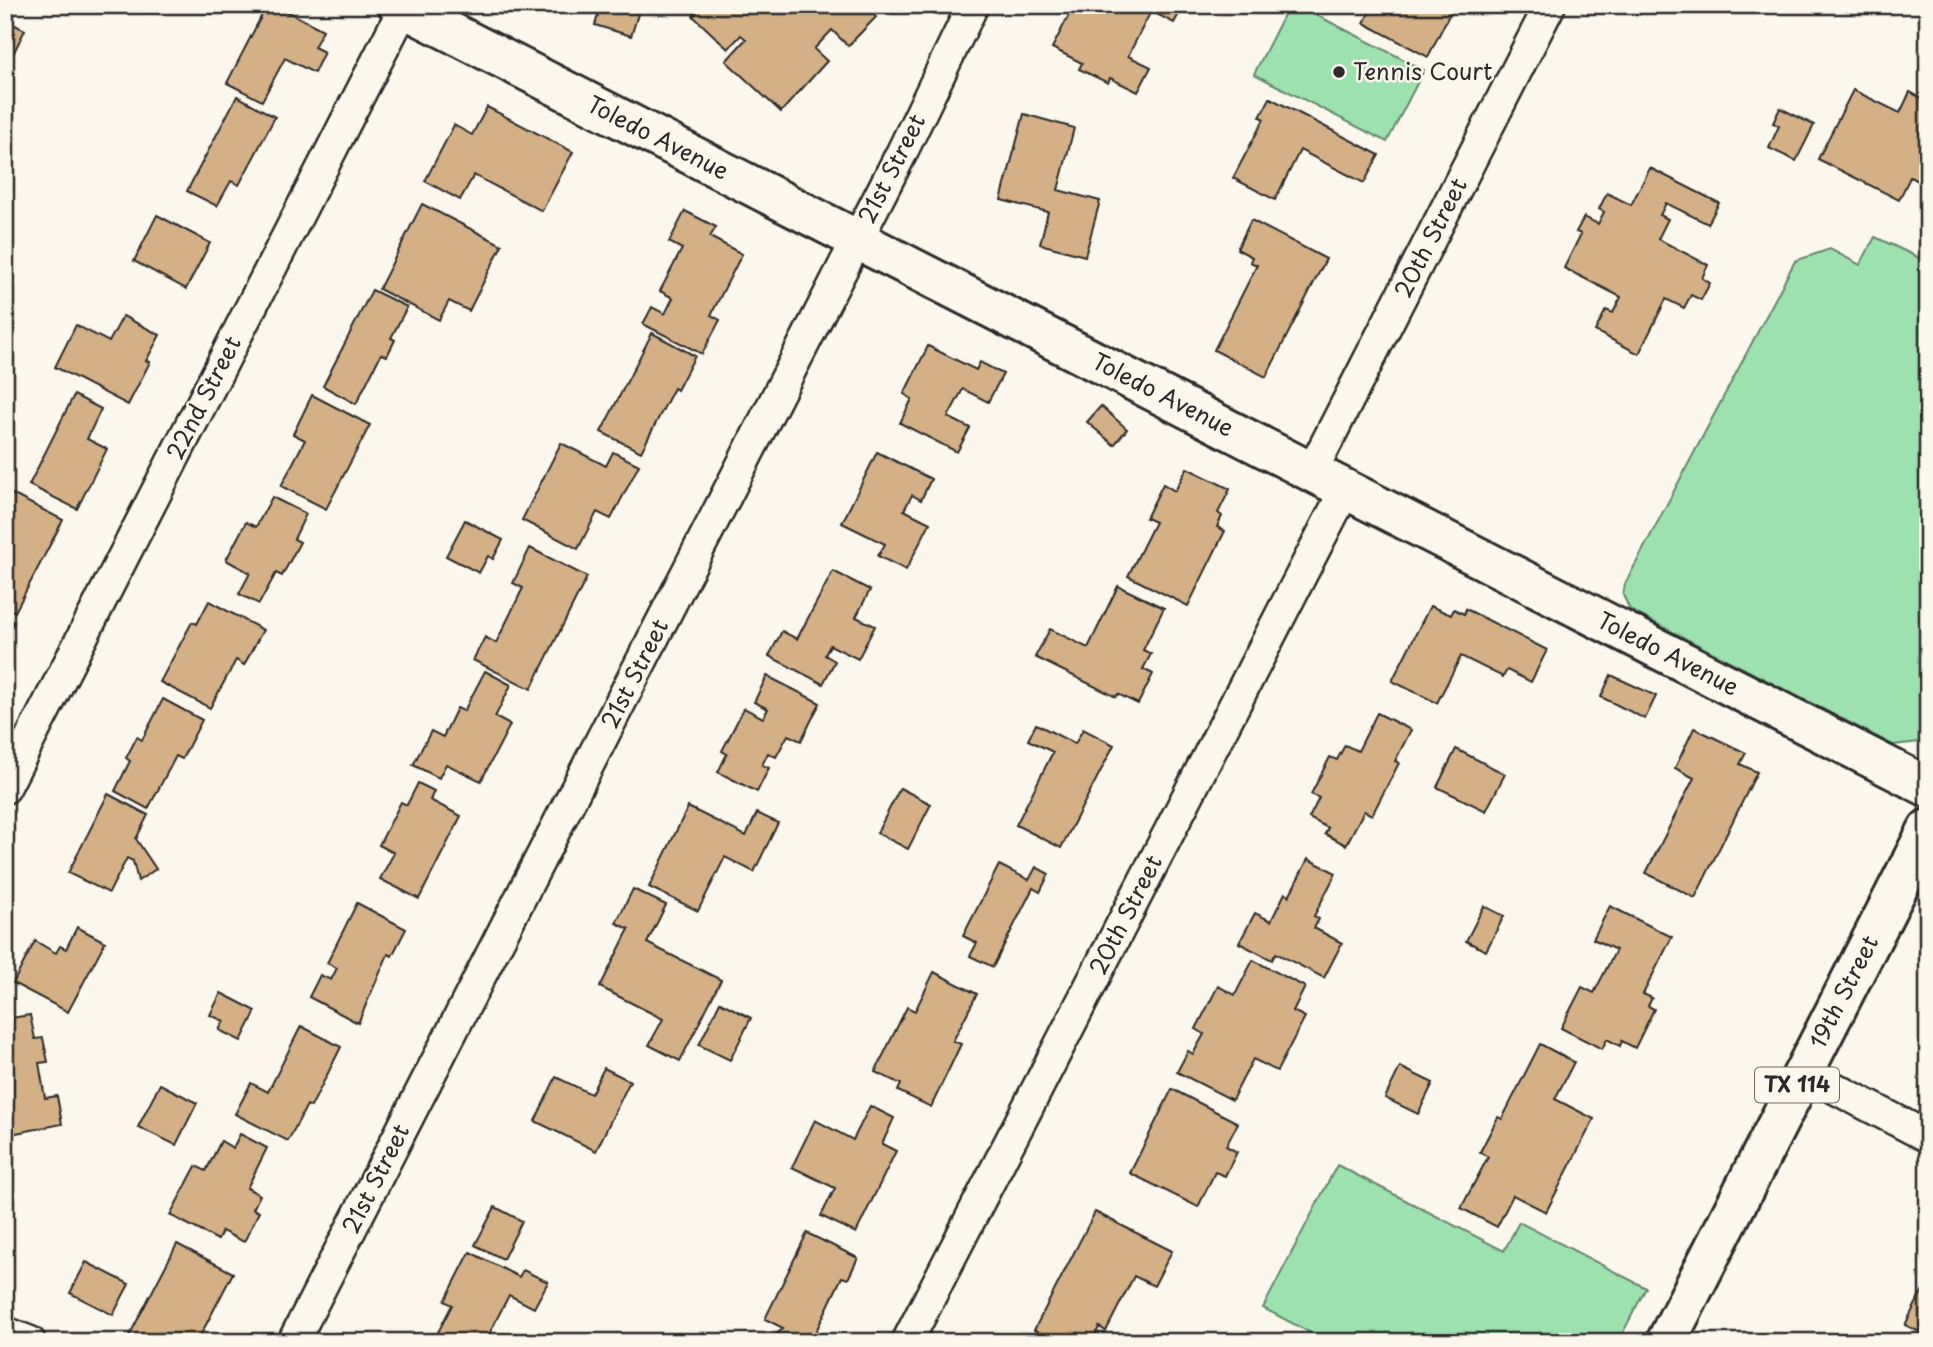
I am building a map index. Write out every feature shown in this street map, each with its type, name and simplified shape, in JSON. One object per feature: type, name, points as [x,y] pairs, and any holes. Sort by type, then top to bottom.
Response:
[{"type":"street","name":"21st Street","points":[[293,1342],[857,240],[972,5]]},
{"type":"street","name":"20th Street","points":[[1312,471],[1550,5]]},
{"type":"street","name":"Toledo Avenue","points":[[401,7],[1928,787]]},
{"type":"street","name":"22nd Street","points":[[5,788],[401,7]]},
{"type":"street","name":"20th Street","points":[[907,1342],[1346,488]]},
{"type":"street","name":"19th Street","points":[[1666,1342],[1928,829]]},
{"type":"street","points":[[1804,1072],[1928,1137]]},
{"type":"street","points":[[5,1332],[30,1342]]},
{"type":"green space","name":"Tennis Court","points":[[1289,5],[1297,5],[1424,70],[1387,142],[1254,74]]},
{"type":"green space","points":[[1875,237],[1928,262],[1928,725],[1919,742],[1893,745],[1630,610],[1623,595],[1625,584],[1795,261],[1830,249],[1860,265]]},
{"type":"green space","points":[[1337,1165],[1504,1251],[1519,1222],[1646,1288],[1618,1342],[1328,1342],[1263,1308]]},
{"type":"building","points":[[267,5],[275,5],[323,30],[314,47],[324,52],[314,73],[285,58],[262,101],[227,83]]},
{"type":"building","points":[[601,5],[641,5],[631,36],[595,25]]},
{"type":"building","points":[[703,5],[873,5],[869,10],[876,17],[848,46],[832,30],[814,49],[827,61],[781,112],[726,61],[746,39],[741,35],[728,49],[693,16]]},
{"type":"building","points":[[1074,5],[1194,5],[1191,12],[1182,8],[1174,23],[1151,11],[1128,56],[1151,67],[1138,92],[1110,78],[1108,83],[1079,69],[1082,63],[1052,48]]},
{"type":"building","points":[[1373,5],[1454,5],[1428,57],[1364,23]]},
{"type":"building","points":[[5,20],[25,30],[5,70]]},
{"type":"building","points":[[1853,90],[1900,113],[1910,92],[1928,102],[1928,186],[1910,177],[1899,200],[1818,159]]},
{"type":"building","points":[[237,96],[275,117],[239,185],[231,181],[217,206],[187,191]]},
{"type":"building","points":[[1270,98],[1379,155],[1364,183],[1300,150],[1275,200],[1233,178],[1264,119],[1260,117]]},
{"type":"building","points":[[487,107],[573,152],[542,211],[474,175],[460,200],[425,181],[454,125],[472,135]]},
{"type":"building","points":[[1780,108],[1814,125],[1796,161],[1769,148],[1779,126],[1773,123]]},
{"type":"building","points":[[1024,114],[1074,128],[1058,190],[1100,201],[1085,256],[1040,244],[1048,212],[1001,200]]},
{"type":"building","points":[[1650,168],[1719,203],[1708,224],[1666,203],[1660,215],[1668,219],[1658,239],[1708,265],[1702,278],[1710,283],[1701,300],[1691,295],[1684,308],[1666,299],[1639,354],[1595,331],[1606,310],[1613,313],[1621,297],[1564,268],[1581,234],[1576,232],[1584,217],[1598,224],[1604,212],[1599,209],[1607,193],[1631,205]]},
{"type":"building","points":[[422,204],[502,245],[469,311],[449,301],[439,320],[379,289]]},
{"type":"building","points":[[685,211],[716,227],[710,237],[742,254],[711,315],[720,320],[702,354],[643,324],[652,307],[665,314],[673,298],[660,291],[682,249],[669,242]]},
{"type":"building","points":[[157,215],[210,243],[186,289],[134,261]]},
{"type":"building","points":[[1251,220],[1326,259],[1266,377],[1214,350],[1257,265],[1250,262],[1252,257],[1237,249]]},
{"type":"building","points":[[372,290],[407,307],[391,338],[395,340],[387,356],[381,354],[356,404],[323,386]]},
{"type":"building","points":[[123,316],[160,335],[146,361],[150,362],[128,405],[55,367],[76,325],[109,342]]},
{"type":"building","points":[[652,333],[695,356],[677,390],[674,388],[641,452],[601,432]]},
{"type":"building","points":[[928,346],[976,370],[980,362],[1003,374],[988,402],[963,389],[948,417],[970,428],[957,452],[900,423],[912,399],[904,394]]},
{"type":"building","points":[[74,395],[101,409],[87,439],[107,449],[77,509],[29,485]]},
{"type":"building","points":[[312,395],[370,425],[326,509],[281,486],[305,440],[293,434]]},
{"type":"building","points":[[1101,406],[1127,429],[1114,445],[1087,422]]},
{"type":"building","points":[[561,443],[606,466],[613,452],[639,465],[611,519],[597,512],[578,549],[522,520]]},
{"type":"building","points":[[877,452],[931,479],[921,500],[912,495],[904,510],[930,523],[906,570],[878,556],[885,544],[842,523]]},
{"type":"building","points":[[1187,468],[1230,489],[1218,513],[1222,516],[1217,527],[1225,531],[1188,606],[1128,576],[1155,522],[1146,518],[1163,484],[1175,491]]},
{"type":"building","points":[[8,492],[63,520],[15,612],[5,607]]},
{"type":"building","points":[[272,497],[306,514],[294,539],[300,542],[282,576],[276,573],[259,604],[239,594],[250,573],[226,560],[246,522],[256,527]]},
{"type":"building","points":[[465,520],[503,540],[493,559],[488,556],[479,573],[446,556]]},
{"type":"building","points":[[530,548],[587,577],[531,689],[473,660],[485,637],[496,643],[523,588],[513,583]]},
{"type":"building","points":[[833,571],[870,590],[856,617],[875,626],[858,659],[830,645],[825,655],[835,661],[823,684],[769,656],[782,631],[797,639]]},
{"type":"building","points":[[1118,586],[1164,608],[1143,650],[1151,654],[1143,669],[1153,674],[1138,704],[1118,694],[1116,697],[1035,657],[1050,629],[1088,648]]},
{"type":"building","points":[[209,601],[263,630],[244,665],[236,660],[210,708],[160,682],[192,622],[197,624]]},
{"type":"building","points":[[1430,606],[1451,615],[1454,609],[1464,614],[1466,609],[1547,650],[1531,682],[1507,670],[1503,677],[1461,656],[1437,703],[1392,681]]},
{"type":"building","points":[[5,618],[14,622],[5,639]]},
{"type":"building","points":[[485,671],[511,685],[495,717],[510,725],[481,781],[446,764],[439,778],[413,765],[431,731],[443,737],[457,708],[464,711]]},
{"type":"building","points":[[1611,675],[1656,696],[1645,719],[1601,697]]},
{"type":"building","points":[[767,676],[820,703],[801,741],[788,735],[776,757],[768,753],[762,765],[769,768],[757,792],[718,772],[727,754],[722,751],[744,708],[763,718],[768,709],[754,702]]},
{"type":"building","points":[[163,699],[202,720],[182,759],[176,756],[148,809],[115,791],[130,761],[126,758],[137,737],[142,740]]},
{"type":"building","points":[[1377,713],[1411,730],[1395,761],[1399,763],[1372,815],[1364,811],[1346,845],[1325,834],[1328,828],[1309,818],[1319,798],[1311,794],[1330,757],[1337,760],[1345,745],[1358,751]]},
{"type":"building","points":[[1036,724],[1075,744],[1083,729],[1114,745],[1061,848],[1016,825],[1053,752],[1028,740]]},
{"type":"building","points":[[1694,728],[1746,753],[1740,764],[1757,772],[1695,898],[1646,873],[1694,778],[1675,768]]},
{"type":"building","points":[[1456,749],[1505,774],[1486,811],[1437,787]]},
{"type":"building","points":[[418,783],[434,791],[430,800],[461,816],[419,899],[380,879],[394,853],[379,845],[401,802],[407,805]]},
{"type":"building","points":[[900,788],[931,804],[908,849],[877,833]]},
{"type":"building","points":[[108,794],[148,815],[136,839],[156,869],[138,881],[133,861],[127,858],[109,893],[68,873]]},
{"type":"building","points":[[688,807],[746,836],[757,813],[778,823],[754,872],[725,857],[698,911],[649,887]]},
{"type":"building","points":[[1308,859],[1336,873],[1314,916],[1319,919],[1314,928],[1342,943],[1324,978],[1276,953],[1272,960],[1239,943],[1255,913],[1271,921],[1285,893],[1289,896]]},
{"type":"building","points":[[999,865],[1029,880],[1036,867],[1049,874],[1040,892],[1033,888],[993,967],[970,956],[977,943],[963,936]]},
{"type":"building","points":[[633,889],[666,905],[647,943],[721,980],[680,1061],[649,1045],[663,1019],[600,987],[629,929],[616,923]]},
{"type":"building","points":[[357,903],[406,929],[392,956],[388,954],[358,1023],[309,997],[320,975],[331,980],[337,968],[327,963]]},
{"type":"building","points":[[1484,906],[1504,916],[1486,951],[1466,941]]},
{"type":"building","points":[[1610,906],[1672,937],[1643,994],[1652,998],[1648,1006],[1654,1009],[1635,1048],[1622,1041],[1620,1046],[1607,1039],[1602,1049],[1561,1028],[1582,987],[1594,993],[1616,950],[1593,939]]},
{"type":"building","points":[[77,927],[105,942],[68,1012],[13,983],[35,941],[56,953],[60,946],[66,949]]},
{"type":"building","points":[[1253,960],[1305,987],[1293,1011],[1305,1017],[1277,1071],[1253,1059],[1232,1100],[1177,1072],[1188,1051],[1193,1054],[1204,1034],[1196,1029],[1218,986],[1235,995]]},
{"type":"building","points":[[934,972],[977,994],[953,1041],[961,1044],[931,1107],[898,1091],[901,1084],[875,1072],[907,1007],[915,1011]]},
{"type":"building","points":[[221,993],[256,1011],[241,1041],[219,1030],[224,1021],[210,1015]]},
{"type":"building","points":[[720,1002],[751,1018],[730,1060],[699,1045]]},
{"type":"building","points":[[30,1015],[35,1039],[43,1038],[48,1062],[39,1063],[45,1098],[57,1096],[62,1124],[6,1135],[5,1019]]},
{"type":"building","points":[[301,1026],[341,1047],[311,1107],[307,1105],[288,1141],[235,1114],[251,1083],[268,1092]]},
{"type":"building","points":[[1540,1044],[1574,1062],[1555,1099],[1594,1119],[1546,1212],[1513,1195],[1497,1227],[1461,1208],[1488,1157],[1480,1152],[1498,1117],[1502,1119]]},
{"type":"building","points":[[1400,1067],[1433,1083],[1418,1114],[1385,1098]]},
{"type":"building","points":[[604,1068],[630,1081],[596,1151],[535,1121],[556,1077],[591,1094]]},
{"type":"building","points":[[160,1084],[197,1103],[176,1145],[138,1127]]},
{"type":"building","points":[[1172,1089],[1238,1123],[1226,1146],[1237,1152],[1225,1176],[1215,1172],[1198,1207],[1130,1173]]},
{"type":"building","points":[[870,1106],[894,1118],[882,1144],[896,1151],[856,1233],[821,1216],[835,1188],[792,1167],[815,1120],[853,1140]]},
{"type":"building","points":[[240,1134],[267,1148],[247,1188],[260,1195],[253,1209],[259,1212],[244,1242],[222,1231],[218,1240],[170,1215],[196,1166],[206,1171],[221,1141],[233,1148]]},
{"type":"building","points":[[495,1207],[522,1221],[503,1259],[475,1245]]},
{"type":"building","points":[[1095,1212],[1172,1251],[1154,1286],[1134,1276],[1106,1331],[1099,1327],[1092,1342],[1056,1342],[1034,1330]]},
{"type":"building","points":[[807,1233],[858,1258],[848,1279],[842,1277],[811,1342],[777,1342],[774,1337],[783,1328],[765,1319]]},
{"type":"building","points":[[177,1244],[233,1273],[197,1342],[140,1342],[129,1336]]},
{"type":"building","points":[[470,1252],[519,1277],[523,1270],[548,1282],[534,1308],[509,1295],[485,1342],[433,1342],[452,1305],[445,1301]]},
{"type":"building","points":[[86,1262],[129,1284],[113,1315],[70,1293]]},
{"type":"building","points":[[1928,1280],[1928,1336],[1905,1325]]},
{"type":"place","name":"Tennis Court","points":[[1339,72]]}]
